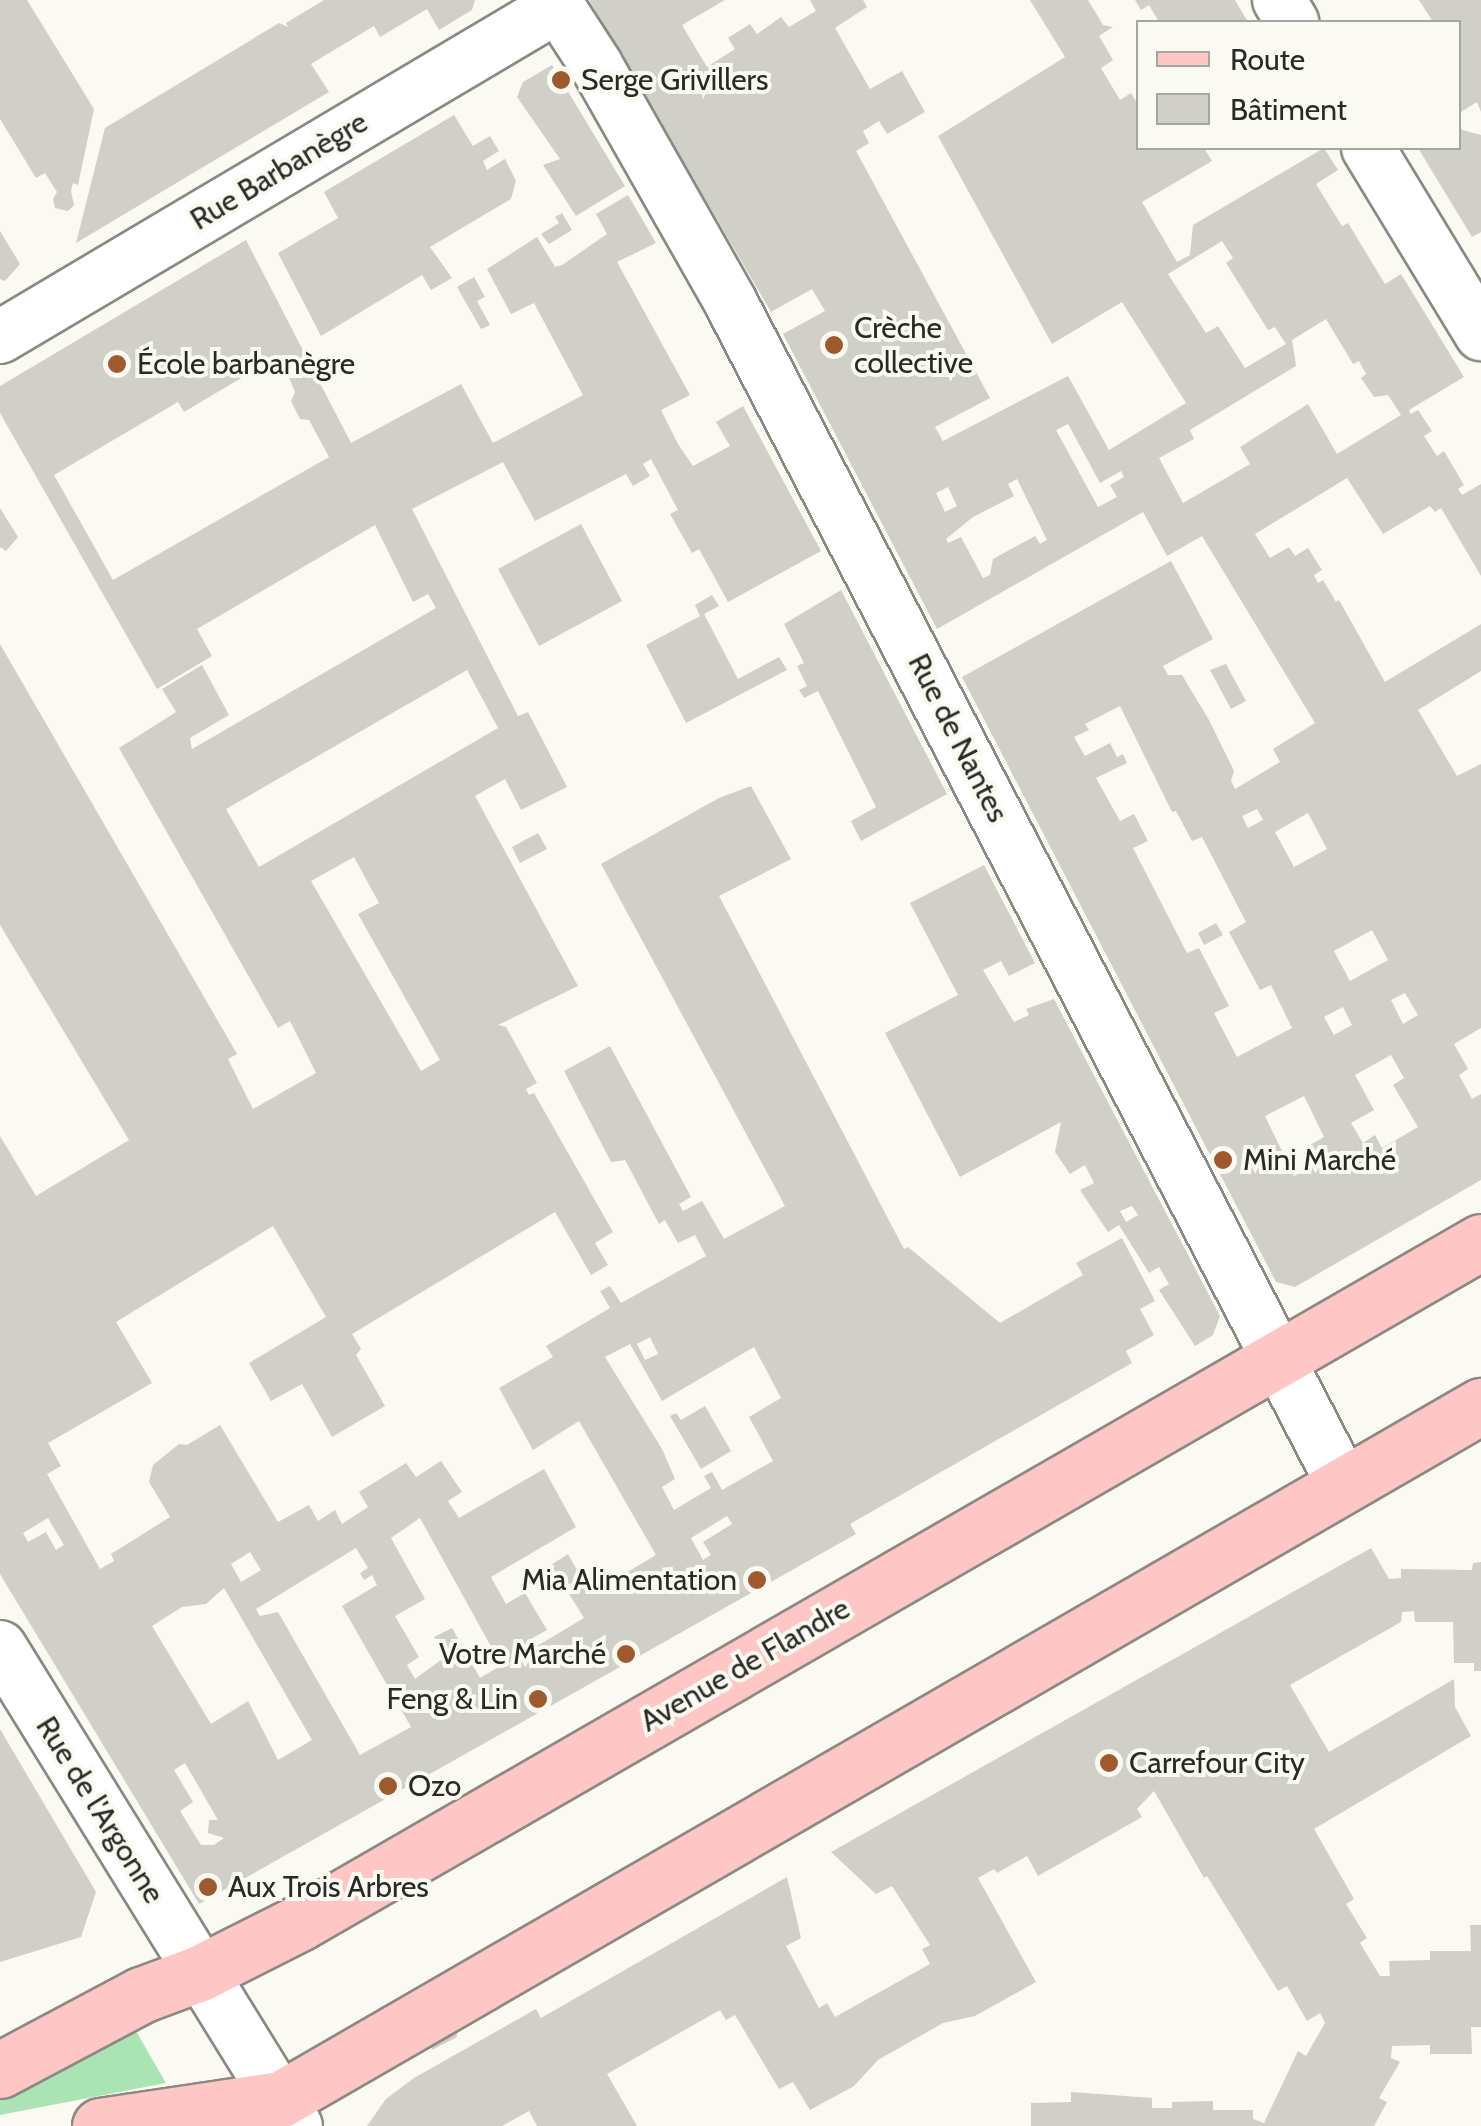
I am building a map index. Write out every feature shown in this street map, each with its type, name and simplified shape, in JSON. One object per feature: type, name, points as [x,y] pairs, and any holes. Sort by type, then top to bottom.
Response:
[{"type":"main road","name":"Avenue de Flandre","points":[[0,2070],[141,1995],[200,1972],[299,1923],[1481,1242]]},
{"type":"main road","points":[[100,2126],[288,2113],[1481,1406]]},
{"type":"street","name":"Rue Barbanègre","points":[[0,337],[556,3]]},
{"type":"street","name":"Rue de Nantes","points":[[556,3],[732,304],[1344,1486]]},
{"type":"street","points":[[1369,150],[1481,334]]},
{"type":"street","name":"Rue de l'Argonne","points":[[0,1647],[288,2113]]},
{"type":"green space","points":[[133,2026],[166,2083],[0,2115],[0,2091]]},
{"type":"building","points":[[0,0],[27,0],[94,109],[78,185],[73,183],[71,191],[74,205],[68,211],[55,208],[53,199],[57,192],[45,173],[36,178],[0,119]]},
{"type":"building","points":[[324,0],[475,0],[472,10],[439,30],[427,9],[380,37],[374,26],[311,64],[329,92],[76,243],[105,128],[279,23],[288,27],[286,23]]},
{"type":"building","points":[[589,0],[725,0],[682,25],[707,67],[735,49],[728,38],[750,24],[757,34],[781,17],[789,27],[816,11],[810,0],[863,0],[867,7],[835,28],[870,89],[902,71],[925,112],[887,134],[879,121],[863,131],[869,143],[856,151],[990,398],[935,427],[943,441],[1068,376],[1109,450],[1186,403],[1122,302],[1052,344],[938,136],[1065,57],[1030,0],[1088,0],[1103,25],[1113,27],[1099,36],[1113,60],[1101,68],[1120,100],[1131,93],[1136,102],[1136,150],[1205,150],[1212,161],[1142,202],[1177,262],[1190,255],[1193,225],[1325,150],[1338,170],[1316,184],[1342,226],[1348,223],[1385,284],[1401,274],[1464,377],[1409,410],[1411,414],[1418,410],[1432,431],[1424,436],[1437,456],[1444,451],[1464,485],[1458,489],[1462,495],[1481,484],[1481,576],[1441,508],[1435,512],[1430,506],[1383,534],[1347,478],[1255,534],[1270,558],[1289,547],[1295,556],[1308,548],[1322,570],[1314,575],[1318,583],[1323,580],[1336,602],[1339,600],[1385,682],[1481,624],[1481,671],[1418,710],[1457,776],[1481,764],[1481,1028],[1454,1044],[1468,1069],[1459,1075],[1472,1099],[1481,1094],[1481,1180],[1295,1287],[1276,1282],[962,677],[1171,561],[1213,639],[1163,666],[1168,675],[1182,675],[1209,720],[1234,771],[1231,781],[1235,789],[1280,762],[1273,749],[1315,723],[1202,536],[1167,556],[1143,512],[937,629],[783,334],[825,311],[812,289],[771,312]],"holes":[[[1222,241],[1233,258],[1226,263],[1268,330],[1275,327],[1286,344],[1245,368],[1218,326],[1206,333],[1168,274]],[[1326,319],[1353,364],[1359,361],[1366,374],[1361,378],[1374,397],[1388,395],[1401,415],[1337,454],[1308,404],[1240,447],[1250,464],[1183,503],[1159,458],[1194,439],[1190,430],[1296,366],[1292,340]],[[1068,424],[1100,483],[1121,471],[1124,477],[1110,485],[1117,497],[1098,507],[1056,430]],[[1017,479],[1047,540],[1040,544],[1035,536],[993,559],[990,575],[983,578],[961,537],[948,543],[946,539],[973,517],[1014,496],[1008,484]],[[948,487],[957,506],[945,512],[936,493]],[[1120,706],[1172,812],[1176,811],[1192,841],[1202,837],[1246,922],[1229,932],[1260,990],[1271,985],[1292,1028],[1237,1057],[1214,1013],[1229,1006],[1199,948],[1187,953],[1133,848],[1148,841],[1134,814],[1120,821],[1096,778],[1127,763],[1123,754],[1117,757],[1110,743],[1085,756],[1074,737],[1089,730],[1085,724]],[[1257,809],[1263,820],[1248,828],[1242,816]],[[1308,813],[1327,849],[1294,867],[1275,832]],[[1372,930],[1388,960],[1350,981],[1334,951]],[[1405,993],[1418,1015],[1403,1024],[1391,1000]],[[1343,1007],[1352,1025],[1334,1035],[1324,1017]],[[1391,1055],[1404,1078],[1393,1085],[1418,1127],[1382,1148],[1375,1135],[1363,1143],[1351,1123],[1374,1110],[1355,1075]],[[1304,1096],[1324,1137],[1310,1145],[1319,1164],[1294,1176],[1265,1116]]]},
{"type":"building","points":[[1135,0],[1235,0],[1247,20],[1158,20],[1149,5],[1141,10]]},
{"type":"building","points":[[1419,0],[1481,0],[1481,112],[1477,102],[1461,112],[1461,20],[1432,20]]},
{"type":"building","points":[[552,65],[625,186],[576,216],[543,165],[560,159],[517,97],[523,82]]},
{"type":"building","points":[[454,115],[473,146],[490,136],[499,151],[483,161],[487,170],[505,159],[516,181],[511,199],[430,247],[452,278],[431,290],[422,275],[321,336],[278,253],[338,218],[324,192]]},
{"type":"building","points":[[1461,128],[1481,135],[1481,232],[1472,237],[1419,150],[1461,150]]},
{"type":"building","points":[[628,195],[656,243],[617,262],[690,395],[661,410],[678,444],[693,466],[730,446],[716,422],[743,406],[821,551],[728,602],[699,549],[692,553],[670,514],[678,510],[651,459],[643,464],[650,476],[633,486],[626,474],[535,521],[503,462],[412,509],[518,716],[528,712],[567,787],[521,810],[505,779],[475,796],[578,986],[498,1025],[506,1027],[537,1083],[526,1089],[529,1095],[534,1093],[613,1232],[595,1243],[608,1265],[591,1275],[555,1212],[352,1334],[361,1349],[356,1355],[385,1406],[332,1437],[302,1384],[271,1401],[249,1363],[326,1317],[273,1226],[116,1322],[152,1383],[48,1443],[61,1466],[47,1474],[100,1569],[114,1561],[111,1554],[170,1517],[149,1482],[153,1465],[179,1444],[187,1445],[220,1425],[278,1522],[309,1505],[318,1521],[335,1510],[342,1524],[368,1507],[359,1492],[406,1463],[416,1477],[441,1461],[462,1492],[448,1501],[459,1518],[544,1469],[576,1527],[491,1577],[506,1604],[525,1593],[547,1630],[527,1641],[532,1649],[584,1618],[551,1565],[568,1554],[582,1579],[602,1567],[611,1582],[656,1555],[579,1421],[533,1450],[499,1388],[553,1357],[546,1346],[610,1308],[600,1291],[610,1286],[621,1303],[706,1256],[695,1235],[678,1243],[665,1220],[659,1224],[625,1160],[611,1162],[564,1071],[610,1046],[691,1197],[679,1204],[683,1211],[702,1201],[724,1239],[785,1206],[601,864],[719,798],[751,786],[791,859],[719,896],[904,1249],[908,1247],[1000,1323],[1083,1275],[1076,1263],[1122,1238],[1155,1301],[1140,1309],[1154,1335],[1126,1351],[1132,1363],[850,1524],[856,1534],[199,1904],[0,1574],[0,1136],[36,1196],[129,1140],[0,925],[0,644],[237,1054],[228,1059],[253,1109],[316,1073],[290,1021],[278,1028],[119,748],[176,712],[162,689],[202,665],[229,715],[190,738],[192,749],[436,608],[428,594],[413,602],[375,525],[197,629],[212,656],[157,689],[0,413],[0,386],[246,240],[351,443],[461,384],[493,443],[583,395],[534,303],[511,314],[487,269],[537,237],[555,267],[562,265],[607,234],[596,214]],"holes":[[[280,355],[295,392],[291,401],[300,419],[309,420],[329,457],[113,580],[54,475],[178,402],[184,412]],[[467,670],[498,728],[259,867],[226,809]],[[354,857],[379,903],[358,914],[440,1060],[421,1071],[311,881]],[[650,1337],[658,1354],[645,1360],[637,1344]],[[630,1344],[662,1401],[754,1347],[781,1398],[749,1417],[773,1461],[722,1490],[712,1472],[704,1476],[711,1488],[674,1510],[662,1487],[675,1479],[662,1449],[605,1357]],[[727,1516],[732,1524],[703,1542],[711,1555],[703,1560],[691,1538]],[[48,1518],[64,1545],[56,1550],[46,1532],[28,1542],[23,1533]],[[420,1518],[494,1652],[501,1648],[509,1661],[480,1678],[452,1628],[434,1637],[445,1657],[415,1679],[407,1665],[419,1657],[395,1616],[425,1599],[391,1538]],[[356,1548],[368,1568],[360,1573],[364,1580],[372,1575],[377,1585],[342,1606],[411,1727],[360,1755],[278,1612],[260,1616],[256,1609]],[[250,1552],[261,1570],[241,1582],[231,1564]],[[224,1588],[312,1740],[278,1760],[248,1701],[211,1724],[152,1626],[182,1607],[206,1604]],[[185,1763],[218,1820],[209,1820],[208,1833],[224,1838],[214,1845],[201,1845],[180,1811],[193,1802],[174,1770]]]},
{"type":"building","points":[[562,213],[572,230],[549,244],[541,234],[559,223],[555,217]]},
{"type":"building","points":[[0,231],[20,264],[5,281],[0,279]]},
{"type":"building","points":[[474,277],[485,297],[477,301],[490,325],[481,329],[457,287]]},
{"type":"building","points":[[0,508],[18,537],[6,551],[0,547]]},
{"type":"building","points":[[581,524],[622,601],[539,646],[498,569]]},
{"type":"building","points":[[841,590],[947,794],[861,841],[851,821],[876,807],[818,691],[804,698],[799,690],[807,686],[797,666],[804,663],[784,624]]},
{"type":"building","points":[[712,595],[719,606],[704,614],[738,679],[779,657],[787,670],[686,723],[646,645],[700,616],[695,605]]},
{"type":"building","points":[[1226,664],[1246,701],[1231,709],[1210,670]]},
{"type":"building","points":[[538,833],[547,849],[520,863],[512,847]]},
{"type":"building","points":[[984,865],[1035,963],[1009,976],[1001,961],[983,970],[1014,1022],[1029,1015],[1026,1009],[1054,999],[1220,1316],[1213,1335],[1195,1346],[1159,1290],[1169,1284],[1159,1267],[1149,1273],[1119,1225],[1108,1232],[1080,1190],[1094,1183],[1085,1165],[1070,1174],[1055,1152],[1061,1122],[960,1177],[885,1033],[958,995],[910,903]],"holes":[[[1132,1206],[1138,1215],[1126,1222],[1120,1211]]]},
{"type":"building","points":[[1216,923],[1223,935],[1204,945],[1198,933]]},
{"type":"building","points":[[705,1406],[731,1451],[701,1469],[670,1416],[676,1413],[681,1420]]},
{"type":"building","points":[[1371,1548],[1389,1579],[1401,1578],[1401,1569],[1472,1570],[1473,1563],[1481,1562],[1481,1671],[1474,1671],[1474,1663],[1454,1663],[1453,1622],[1415,1622],[1414,1611],[1402,1612],[1401,1622],[1290,1685],[1329,1752],[1454,1679],[1455,1707],[1471,1736],[1314,1829],[1354,1899],[1346,1904],[1367,1938],[1360,1943],[1380,1976],[1390,1976],[1389,1961],[1430,1960],[1430,1951],[1471,1951],[1470,1925],[1481,1925],[1481,2027],[1471,2027],[1472,2054],[1430,2054],[1430,2045],[1392,2046],[1391,2058],[1400,2062],[1379,2098],[1387,2102],[1374,2126],[1031,2126],[1031,2103],[1071,2102],[1071,2092],[1152,2098],[1152,2108],[1172,2108],[1172,2102],[1213,2101],[1213,2110],[1253,2110],[1253,2119],[1264,2123],[1298,2051],[1306,2056],[1325,2023],[1320,2013],[1307,2021],[1287,1986],[1278,1991],[1207,1876],[1204,1878],[1154,1791],[1137,1809],[1142,1817],[1038,1876],[1027,1856],[997,1873],[994,1869],[978,1878],[1036,1982],[975,2016],[943,2023],[878,2060],[854,2086],[810,2110],[793,2082],[779,2089],[735,2015],[726,2020],[720,2010],[607,2074],[637,2126],[537,2126],[529,2111],[502,2126],[367,2126],[386,2099],[414,2078],[536,2009],[541,2018],[787,1877],[801,1938],[786,1946],[819,2008],[827,2003],[835,2017],[930,1964],[922,1949],[930,1945],[892,1886],[876,1894],[831,1852]]},
{"type":"building","points":[[0,1729],[96,1892],[81,1937],[0,1962]]},
{"type":"building","points":[[456,2021],[457,2037],[432,2050],[430,2035]]},
{"type":"place","name":"Serge Grivillers","points":[[561,80]]},
{"type":"place","name":"Crèche collective","points":[[834,345]]},
{"type":"place","name":"École barbanègre","points":[[117,364]]},
{"type":"place","name":"Mini Marché","points":[[1223,1160]]},
{"type":"place","name":"Mia Alimentation","points":[[757,1580]]},
{"type":"place","name":"Votre Marché","points":[[626,1654]]},
{"type":"place","name":"Feng & Lin","points":[[538,1699]]},
{"type":"place","name":"Carrefour City","points":[[1109,1763]]},
{"type":"place","name":"Ozo","points":[[388,1786]]},
{"type":"place","name":"Aux Trois Arbres","points":[[208,1887]]}]
